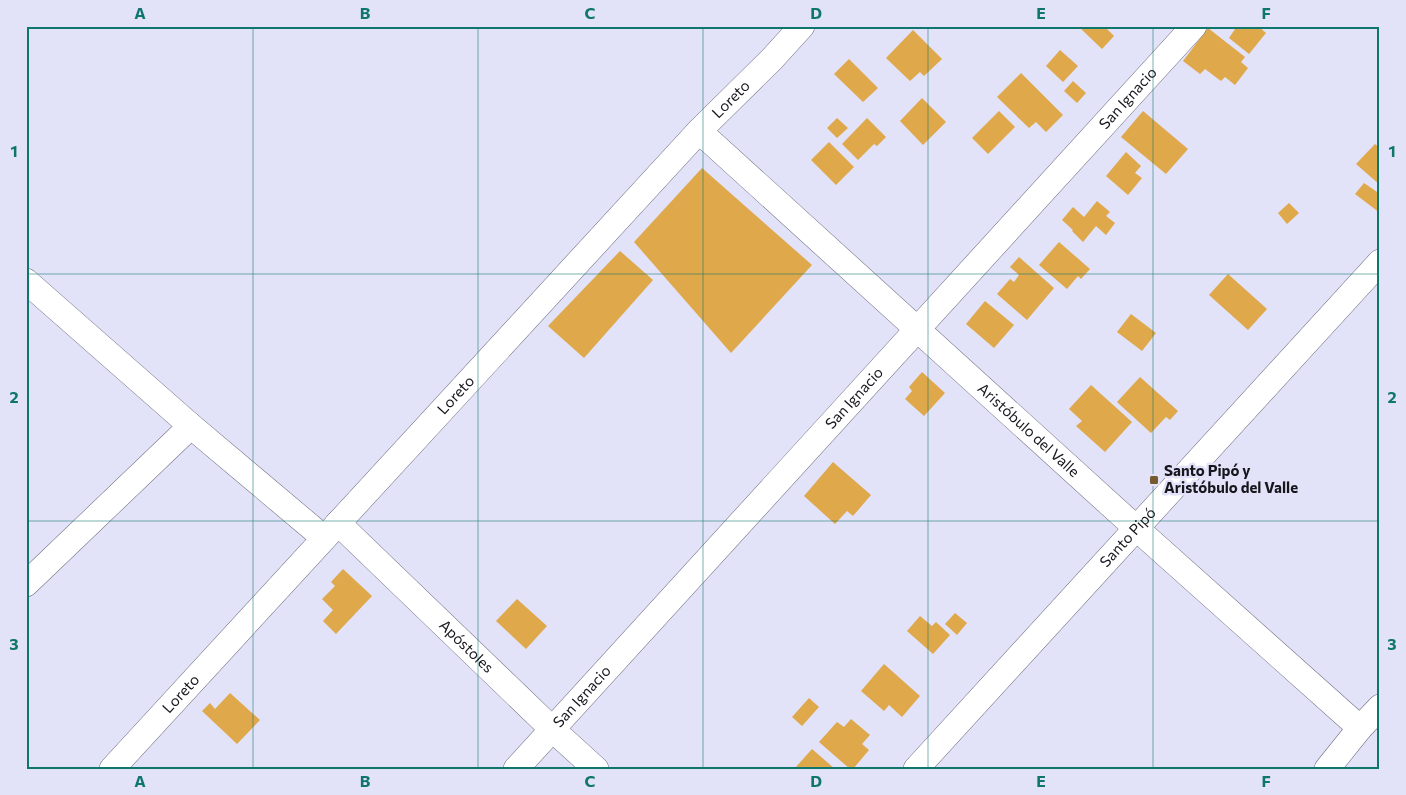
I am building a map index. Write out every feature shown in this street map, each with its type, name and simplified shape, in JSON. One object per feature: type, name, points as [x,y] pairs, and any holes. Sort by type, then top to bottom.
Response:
[{"type":"street","name":"Loreto","points":[[112,769],[699,131],[772,59],[802,26]]},
{"type":"street","name":"San Ignacio","points":[[516,769],[1194,26]]},
{"type":"street","name":"Aristóbulo del Valle","points":[[699,131],[1136,528],[1360,728]]},
{"type":"street","name":"Santo Pipó","points":[[916,769],[1380,262]]},
{"type":"street","name":"Apóstoles","points":[[31,294],[191,426],[331,530],[596,769]]},
{"type":"street","points":[[26,584],[191,426]]},
{"type":"street","points":[[1327,769],[1360,728],[1380,707]]},
{"type":"building","points":[[1082,26],[1104,26],[1114,36],[1102,49],[1080,28]]},
{"type":"building","points":[[1237,26],[1258,26],[1266,33],[1249,54],[1229,38]]},
{"type":"building","points":[[1208,28],[1245,57],[1241,62],[1248,68],[1235,85],[1225,77],[1221,81],[1205,69],[1200,74],[1183,61]]},
{"type":"building","points":[[913,30],[942,59],[924,76],[920,72],[910,81],[886,58]]},
{"type":"building","points":[[1060,50],[1078,66],[1063,82],[1046,66]]},
{"type":"building","points":[[849,59],[878,88],[863,102],[834,74]]},
{"type":"building","points":[[1021,73],[1063,115],[1046,132],[1036,122],[1029,128],[997,97]]},
{"type":"building","points":[[1073,81],[1086,93],[1077,103],[1064,91]]},
{"type":"building","points":[[922,98],[946,122],[923,145],[900,121]]},
{"type":"building","points":[[999,111],[1015,127],[988,154],[972,138]]},
{"type":"building","points":[[1143,111],[1188,149],[1166,174],[1121,137]]},
{"type":"building","points":[[837,118],[848,128],[837,138],[827,128]]},
{"type":"building","points":[[867,118],[886,137],[877,146],[874,144],[858,160],[842,144]]},
{"type":"building","points":[[829,142],[854,167],[836,185],[811,160]]},
{"type":"building","points":[[1375,144],[1380,148],[1380,185],[1356,164]]},
{"type":"building","points":[[1126,152],[1141,166],[1135,173],[1142,178],[1128,195],[1106,176]]},
{"type":"building","points":[[702,168],[812,265],[731,353],[634,242]]},
{"type":"building","points":[[1364,183],[1380,194],[1380,213],[1355,194]]},
{"type":"building","points":[[1097,201],[1110,212],[1106,216],[1115,223],[1106,235],[1096,226],[1083,242],[1062,220],[1073,207],[1084,217]]},
{"type":"building","points":[[1289,203],[1299,213],[1287,224],[1278,213]]},
{"type":"building","points":[[1059,242],[1090,269],[1081,279],[1078,276],[1067,289],[1039,265]]},
{"type":"building","points":[[620,251],[653,280],[584,358],[548,326]]},
{"type":"building","points":[[1019,257],[1054,288],[1027,320],[997,294],[1010,279],[1014,282],[1019,275],[1010,267]]},
{"type":"building","points":[[1228,274],[1267,309],[1248,330],[1209,295]]},
{"type":"building","points":[[985,301],[1014,325],[994,348],[966,324]]},
{"type":"building","points":[[1131,314],[1156,333],[1142,351],[1117,332]]},
{"type":"building","points":[[922,372],[945,393],[924,416],[905,399],[912,391],[909,387]]},
{"type":"building","points":[[1140,377],[1178,411],[1170,420],[1166,417],[1151,433],[1117,402]]},
{"type":"building","points":[[1091,385],[1132,422],[1105,452],[1076,426],[1082,421],[1069,409]]},
{"type":"building","points":[[833,462],[871,495],[853,516],[847,511],[835,524],[804,496]]},
{"type":"building","points":[[343,569],[372,596],[336,634],[323,621],[333,610],[322,599],[335,586],[331,582]]},
{"type":"building","points":[[517,599],[547,626],[526,649],[496,621]]},
{"type":"building","points":[[955,613],[967,623],[957,635],[945,624]]},
{"type":"building","points":[[920,616],[932,626],[936,622],[950,635],[933,654],[907,631]]},
{"type":"building","points":[[884,664],[920,696],[902,717],[889,705],[884,711],[861,691]]},
{"type":"building","points":[[230,693],[260,720],[237,744],[202,711],[210,703],[215,709]]},
{"type":"building","points":[[809,698],[819,707],[802,726],[792,717]]},
{"type":"building","points":[[851,719],[870,735],[862,744],[869,750],[853,769],[850,769],[819,742],[837,722],[844,727]]},
{"type":"building","points":[[812,749],[835,769],[795,768]]},
{"type":"place","name":"Santo Pipó y Aristóbulo del Valle","points":[[1154,480]]}]
